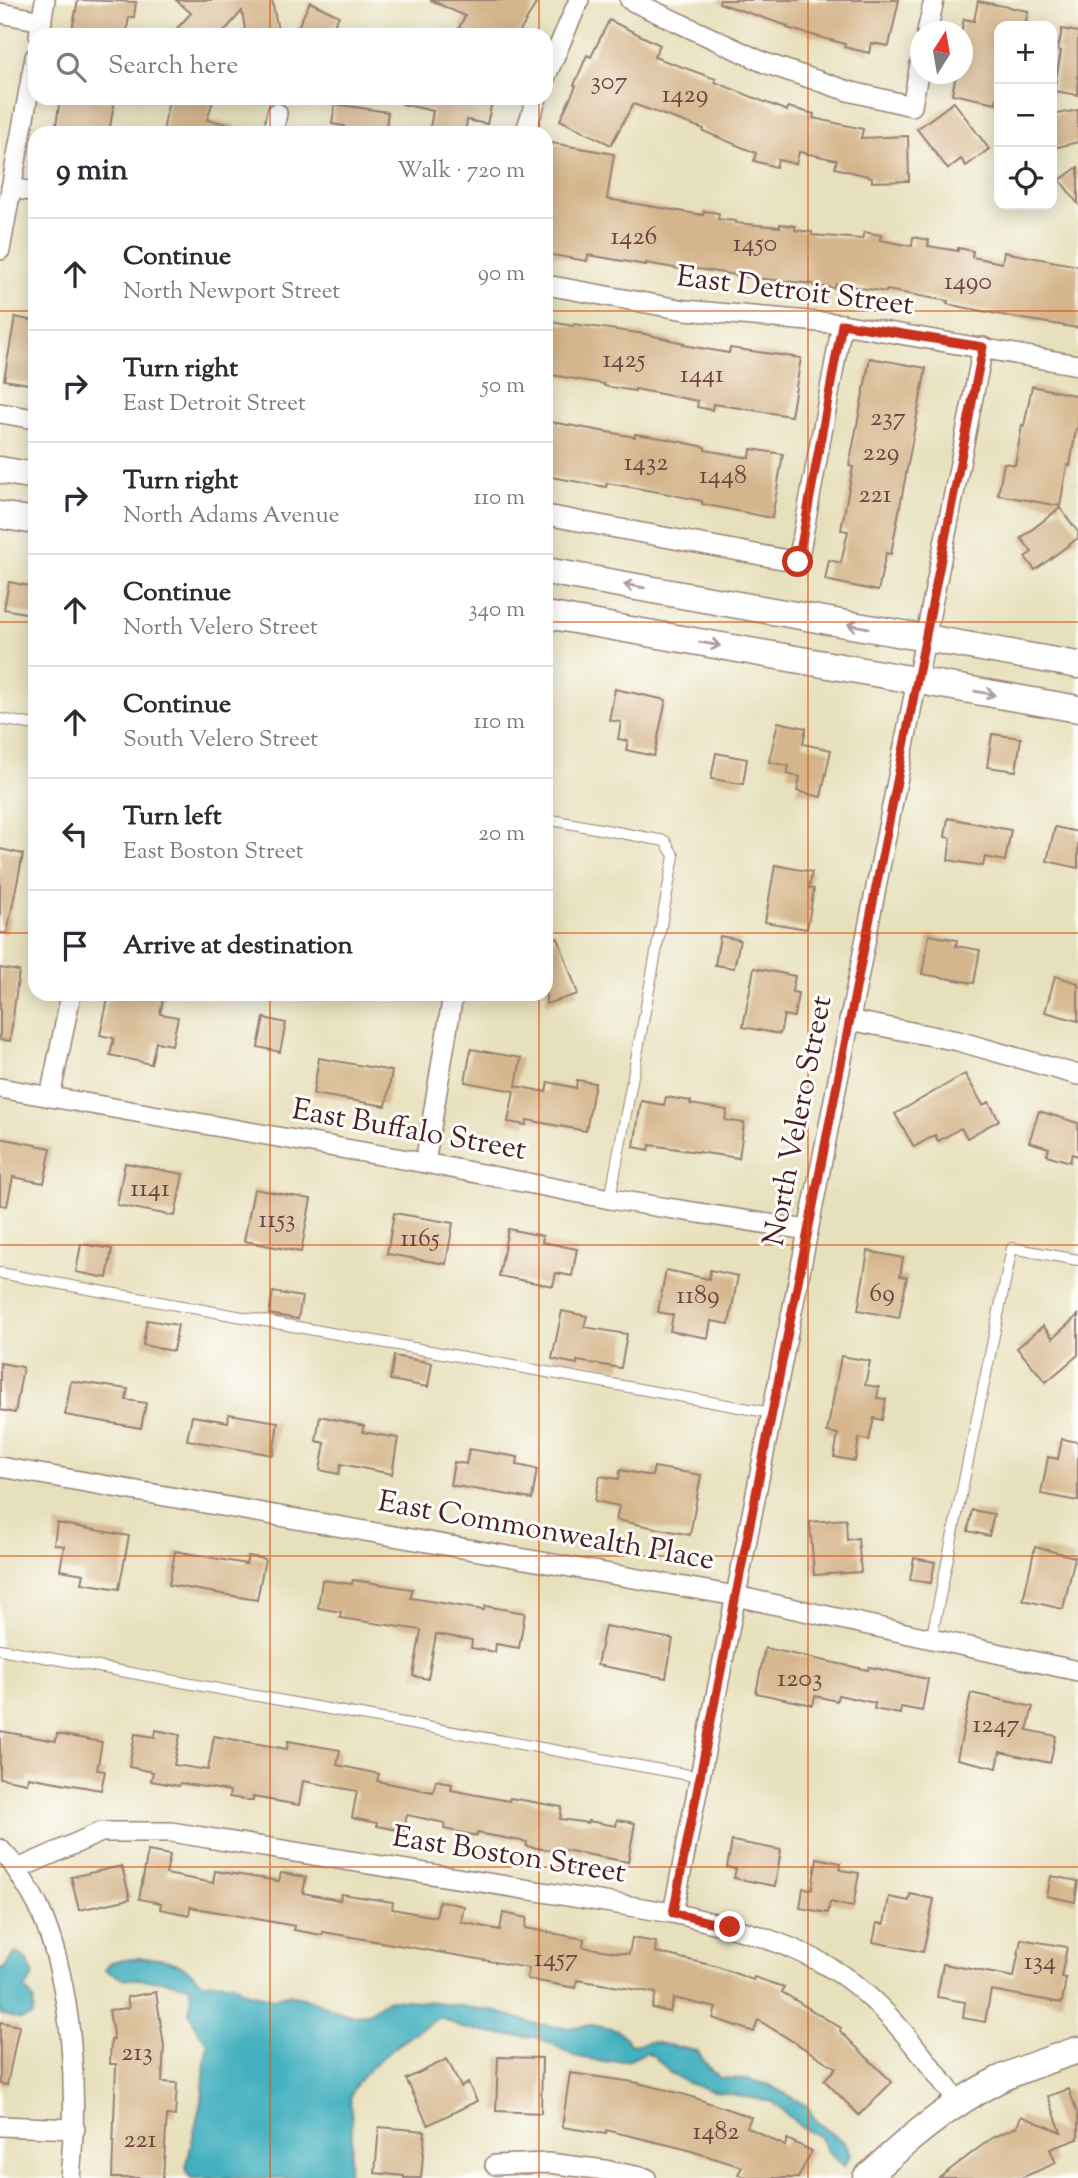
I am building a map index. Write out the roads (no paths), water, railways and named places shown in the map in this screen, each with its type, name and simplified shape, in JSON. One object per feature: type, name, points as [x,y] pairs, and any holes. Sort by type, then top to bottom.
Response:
[{"type":"main road","points":[[0,470],[28,475]]},
{"type":"main road","points":[[0,515],[28,520]]},
{"type":"main road","points":[[553,573],[921,659],[1078,709]]},
{"type":"main road","points":[[553,616],[921,659],[1078,665]]},
{"type":"main road","points":[[866,2178],[926,2125],[958,2102],[998,2080],[1078,2050]]},
{"type":"street","points":[[0,13],[40,28],[46,0]]},
{"type":"street","points":[[553,60],[579,0]]},
{"type":"street","points":[[630,0],[765,63],[848,91],[912,106],[916,84]]},
{"type":"street","points":[[929,21],[934,0]]},
{"type":"street","points":[[0,250],[28,94]]},
{"type":"street","points":[[527,126],[535,105]]},
{"type":"street","points":[[274,126],[277,113]]},
{"type":"street","points":[[10,188],[28,191]]},
{"type":"street","name":"East Detroit Street","points":[[553,286],[685,310],[842,324],[1078,365]]},
{"type":"street","points":[[553,516],[798,562],[842,324]]},
{"type":"street","name":"North Velero Street","points":[[673,1913],[983,347]]},
{"type":"street","points":[[0,413],[28,418]]},
{"type":"street","points":[[50,1097],[70,1001]]},
{"type":"street","points":[[425,1163],[452,1001]]},
{"type":"street","points":[[849,1020],[958,1041],[1078,1075]]},
{"type":"street","name":"East Buffalo Street","points":[[0,1088],[425,1163],[610,1199],[807,1230]]},
{"type":"street","name":"East Commonwealth Place","points":[[0,1467],[736,1596],[1078,1671]]},
{"type":"street","name":"East Boston Street","points":[[13,1864],[18,1869],[101,1832],[170,1832],[673,1913],[730,1927],[785,1946],[835,1970],[871,1999],[919,2050],[958,2102]]},
{"type":"street","points":[[0,1849],[13,1864],[39,1908],[57,1957],[68,2020],[75,2129],[71,2178]]},
{"type":"street","points":[[0,2126],[75,2129]]},
{"type":"street","points":[[495,2165],[548,2164],[605,2170],[646,2178]]},
{"type":"lane","points":[[0,719],[28,724]]},
{"type":"lane","points":[[553,820],[665,841],[674,856],[610,1199]]},
{"type":"lane","points":[[931,1640],[1012,1248],[1078,1260]]},
{"type":"lane","points":[[0,1273],[772,1413]]},
{"type":"lane","points":[[0,1649],[700,1777]]},
{"type":"water","points":[[16,1952],[26,1959],[34,1975],[25,1989],[34,2000],[33,2016],[21,2020],[0,2014],[0,1968],[5,1969]]},
{"type":"water","points":[[139,1958],[173,1962],[187,1969],[202,1982],[232,1983],[244,1992],[273,1998],[287,1994],[303,1997],[348,2015],[367,2014],[388,1999],[436,2002],[497,2012],[536,2024],[568,2028],[591,2025],[618,2030],[631,2045],[653,2042],[697,2051],[719,2078],[747,2079],[769,2085],[807,2106],[817,2122],[846,2144],[850,2156],[843,2166],[828,2152],[819,2136],[802,2128],[773,2102],[688,2083],[670,2073],[654,2056],[646,2052],[630,2060],[602,2062],[574,2056],[535,2037],[463,2028],[440,2017],[389,2052],[355,2086],[350,2099],[352,2137],[347,2178],[190,2178],[186,2168],[203,2093],[208,2043],[189,2012],[192,1998],[189,1986],[165,1981],[122,1978],[105,1970],[111,1962]]}]
